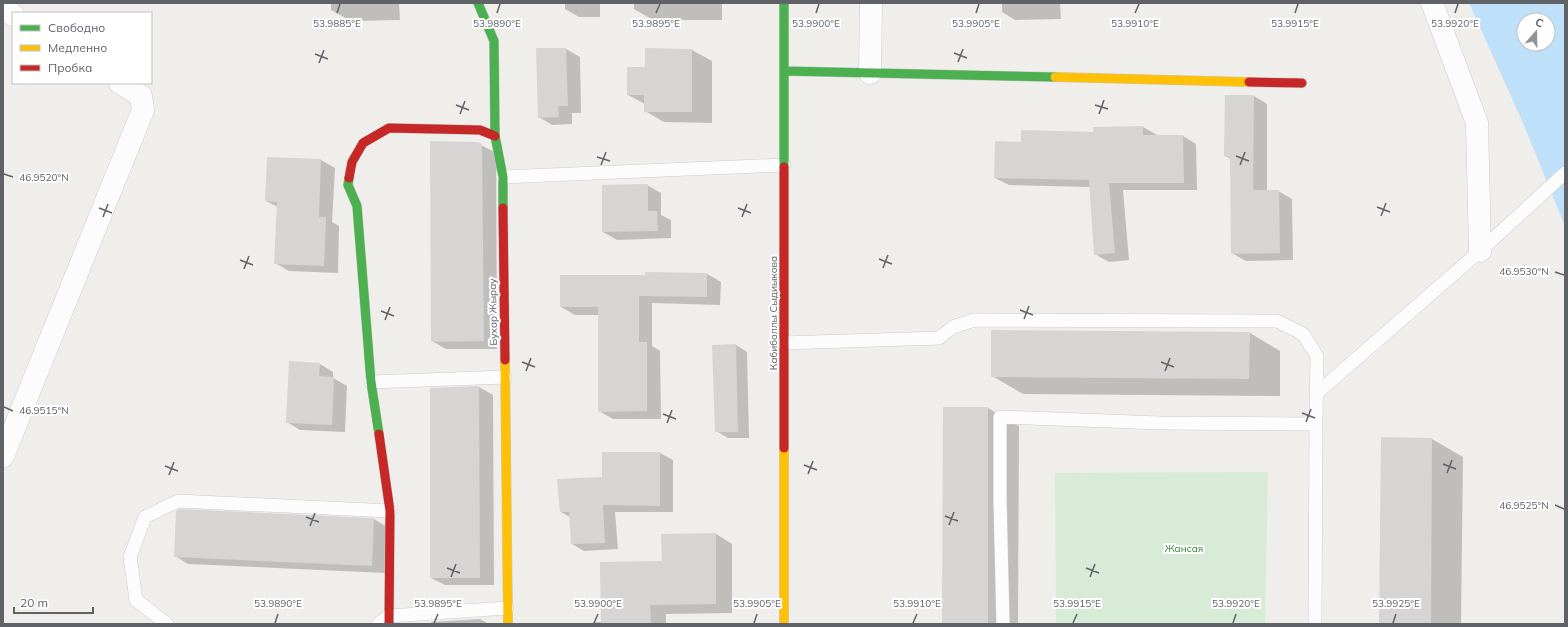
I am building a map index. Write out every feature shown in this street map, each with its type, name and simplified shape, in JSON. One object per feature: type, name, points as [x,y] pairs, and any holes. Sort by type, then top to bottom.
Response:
[{"type":"street","name":"Бухар Жырау","points":[[478,3],[494,41],[495,136],[503,178],[508,624]]},
{"type":"street","name":"Кабиболлы Сыдиыкова","points":[[784,3],[784,624]]},
{"type":"street","points":[[870,73],[871,3]]},
{"type":"street","points":[[1432,3],[1477,123],[1480,251]]},
{"type":"street","points":[[3,9],[12,14]]},
{"type":"street","points":[[784,71],[1302,83]]},
{"type":"street","points":[[3,456],[143,110],[141,96],[122,84]]},
{"type":"street","points":[[389,620],[390,511],[371,382],[357,206],[348,185],[352,162],[362,143],[389,128],[480,130],[495,136]]},
{"type":"lane","points":[[503,178],[784,165]]},
{"type":"lane","points":[[1317,393],[1480,251],[1565,173]]},
{"type":"lane","points":[[784,343],[939,338],[953,327],[974,320],[1277,321],[1303,334],[1317,356],[1315,624]]},
{"type":"lane","points":[[371,382],[505,377]]},
{"type":"lane","points":[[1003,624],[1000,500],[1000,417],[1160,423],[1316,424]]},
{"type":"lane","points":[[167,624],[136,600],[130,557],[144,517],[178,501],[390,511]]},
{"type":"lane","points":[[378,624],[389,620],[507,608]]},
{"type":"green space","name":"Жансая","points":[[1268,472],[1265,624],[1056,624],[1055,473]]},
{"type":"water","points":[[1469,3],[1565,3],[1565,226],[1523,123]]},
{"type":"building","points":[[536,48],[566,48],[568,106],[558,106],[559,117],[538,118]]},
{"type":"building","points":[[645,48],[692,49],[692,112],[644,112],[644,95],[627,95],[627,67],[645,67]]},
{"type":"building","points":[[1225,95],[1254,95],[1253,190],[1279,190],[1280,253],[1231,254],[1230,157],[1224,156]]},
{"type":"building","points":[[1143,126],[1143,135],[1183,135],[1184,183],[1109,183],[1115,253],[1094,255],[1089,180],[994,178],[995,141],[1021,142],[1021,130],[1093,132],[1093,127]]},
{"type":"building","points":[[430,141],[477,142],[482,144],[484,341],[431,342]]},
{"type":"building","points":[[267,157],[321,159],[319,217],[326,217],[324,266],[274,264],[277,202],[265,201]]},
{"type":"building","points":[[648,184],[648,211],[657,211],[658,231],[602,232],[602,185]]},
{"type":"building","points":[[645,272],[707,273],[707,297],[639,296],[639,342],[647,342],[647,411],[598,412],[598,307],[560,307],[560,275],[645,275]]},
{"type":"building","points":[[991,330],[1250,332],[1249,379],[991,377]]},
{"type":"building","points":[[736,344],[738,432],[715,432],[712,345]]},
{"type":"building","points":[[289,361],[320,363],[319,376],[334,377],[332,425],[286,423]]},
{"type":"building","points":[[479,386],[480,578],[430,578],[430,388]]},
{"type":"building","points":[[943,407],[988,407],[988,624],[942,624]]},
{"type":"building","points":[[1381,437],[1432,438],[1431,624],[1379,624]]},
{"type":"building","points":[[602,452],[660,452],[660,506],[603,505],[605,543],[571,544],[569,512],[560,512],[557,479],[602,477]]},
{"type":"building","points":[[180,509],[374,518],[372,566],[174,557],[176,511]]},
{"type":"building","points":[[716,533],[716,604],[650,605],[651,624],[601,624],[600,562],[662,561],[661,534]]},
{"type":"traffic: fast","points":[[478,3],[494,41],[495,136],[503,177],[503,208]]},
{"type":"traffic: fast","points":[[784,3],[784,167]]},
{"type":"traffic: fast","points":[[784,71],[1055,77]]},
{"type":"traffic: fast","points":[[349,178],[348,185],[357,206],[371,382],[379,434]]},
{"type":"traffic: slow","points":[[1055,77],[1249,82]]},
{"type":"traffic: slow","points":[[505,360],[508,624]]},
{"type":"traffic: slow","points":[[784,448],[784,624]]},
{"type":"traffic: jam","points":[[1249,82],[1302,83]]},
{"type":"traffic: jam","points":[[349,178],[352,162],[363,143],[389,128],[480,130],[495,136]]},
{"type":"traffic: jam","points":[[784,167],[784,448]]},
{"type":"traffic: jam","points":[[503,208],[505,360]]},
{"type":"traffic: jam","points":[[379,434],[390,511],[389,624]]}]
